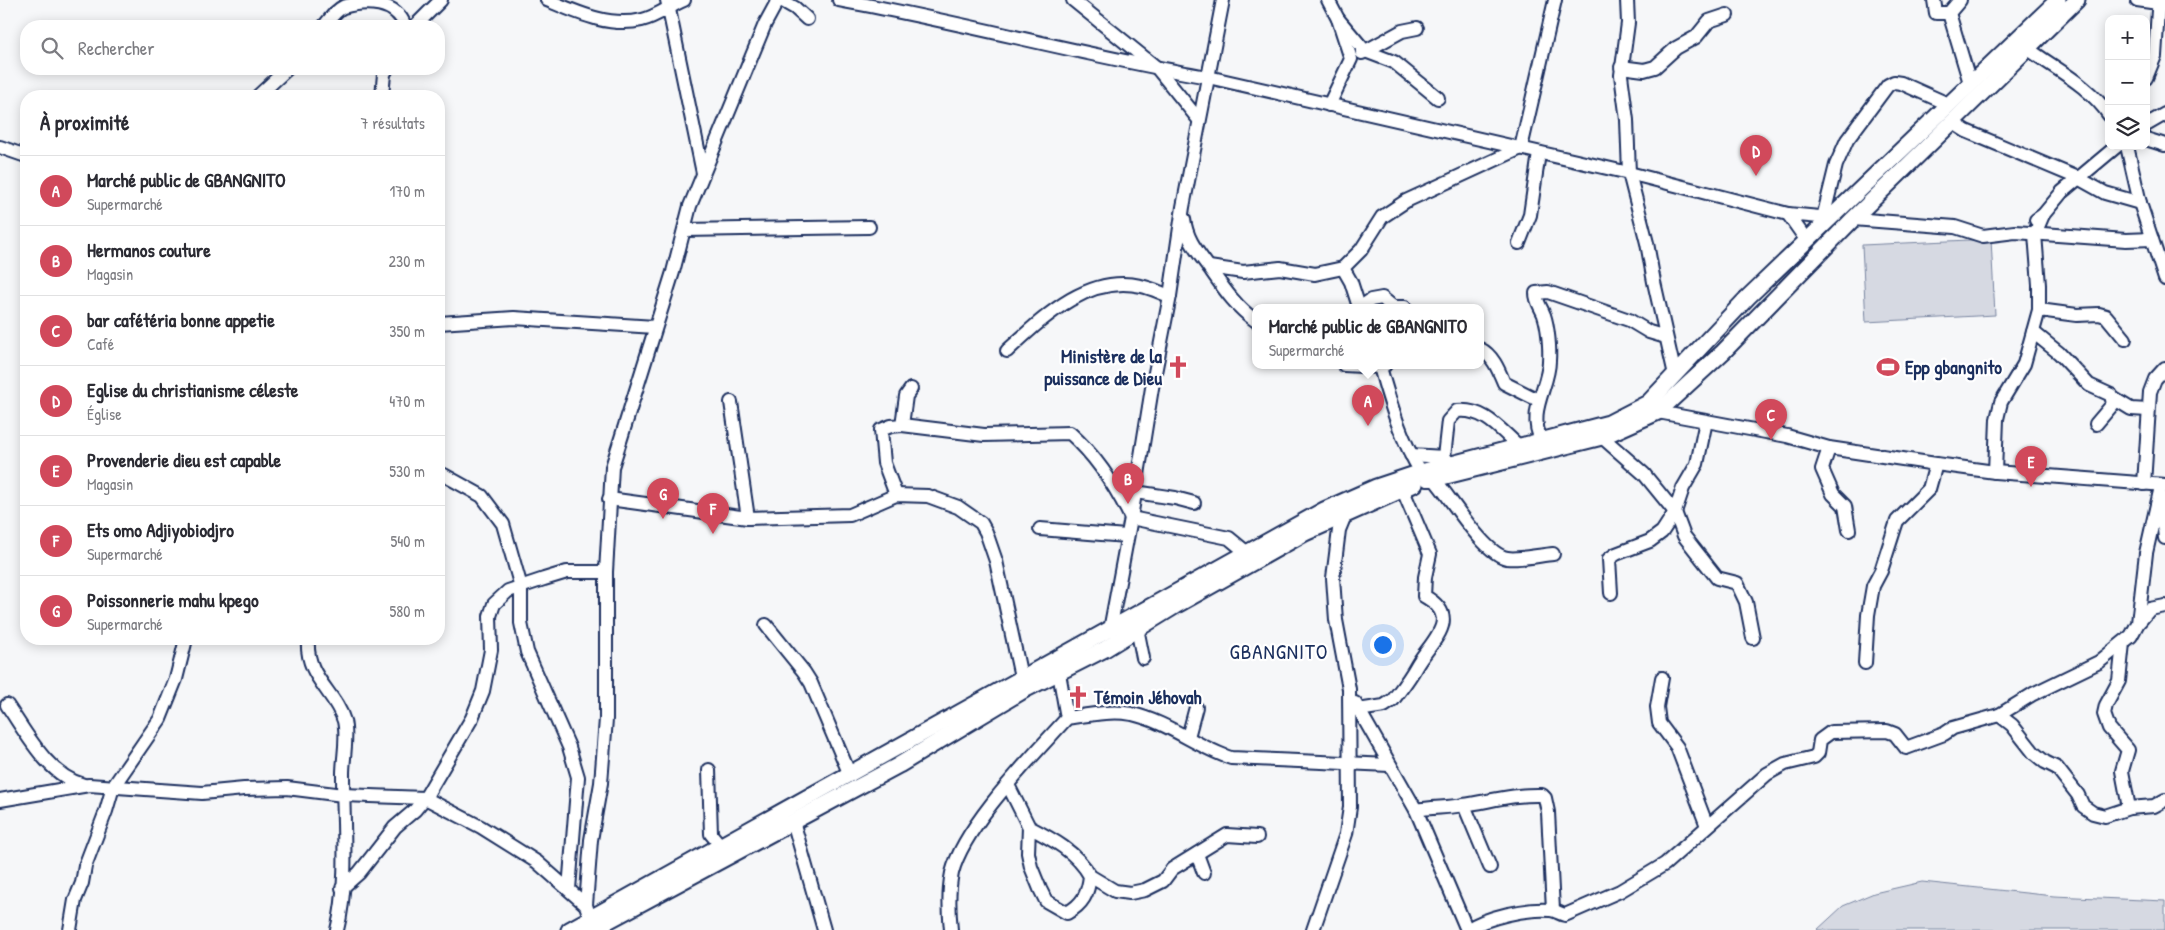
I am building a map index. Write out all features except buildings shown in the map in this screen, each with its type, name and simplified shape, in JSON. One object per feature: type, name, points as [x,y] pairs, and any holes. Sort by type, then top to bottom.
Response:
[{"type":"main road","points":[[589,918],[792,821],[899,765],[1024,690],[1059,674],[1126,619],[1402,488],[1447,460],[1520,447],[1609,423],[1634,412],[1648,403],[1748,297],[1807,241],[1826,218],[2058,0]]},
{"type":"main road","points":[[569,930],[1324,510],[1376,487],[1602,437],[1658,412],[1734,341],[1853,219],[2077,0]]},
{"type":"street","points":[[422,20],[442,0]]},
{"type":"street","points":[[547,0],[593,18],[619,22],[642,20],[668,4],[684,0]]},
{"type":"street","points":[[589,918],[591,840],[599,806],[605,728],[606,572],[612,467],[685,230],[690,206],[765,24],[779,0],[795,8],[806,19]]},
{"type":"street","points":[[839,0],[902,6],[1157,68],[1208,77],[1629,173],[1788,214],[1826,218],[1836,165],[1847,140],[1888,85],[1894,82],[1901,83],[1948,104]]},
{"type":"street","points":[[1073,0],[1157,68],[1199,120]]},
{"type":"street","points":[[1143,658],[1126,619],[1126,536],[1131,518],[1152,388],[1170,296],[1183,207],[1223,0]]},
{"type":"street","points":[[1328,0],[1338,19],[1351,59]]},
{"type":"street","points":[[1521,148],[1555,0]]},
{"type":"street","points":[[1627,0],[1628,23],[1621,67],[1629,173],[1647,243],[1675,375]]},
{"type":"street","points":[[1934,0],[1936,13],[1949,13],[1960,0]]},
{"type":"street","points":[[2137,0],[2163,2],[2158,10],[2155,56],[2150,68]]},
{"type":"street","points":[[329,20],[344,7],[367,1],[385,4],[401,14],[403,20]]},
{"type":"street","points":[[668,4],[703,173]]},
{"type":"street","points":[[1949,13],[1970,83]]},
{"type":"street","points":[[1621,67],[1644,70],[1655,67],[1676,48],[1696,37],[1710,21],[1726,15]]},
{"type":"street","points":[[1338,19],[1365,51],[1394,62],[1438,98]]},
{"type":"street","points":[[1329,105],[1351,59],[1402,31],[1417,28]]},
{"type":"street","points":[[2027,48],[2065,76],[2084,87],[2105,111]]},
{"type":"street","points":[[264,90],[281,75]]},
{"type":"street","points":[[383,90],[384,75]]},
{"type":"street","points":[[2150,123],[2165,114]]},
{"type":"street","points":[[1952,122],[2105,192],[2140,203]]},
{"type":"street","points":[[2150,140],[2165,145]]},
{"type":"street","points":[[0,147],[20,154]]},
{"type":"street","points":[[1209,267],[1243,272],[1280,268],[1315,274],[1343,268],[1360,250],[1382,217],[1406,202],[1521,148]]},
{"type":"street","points":[[1995,472],[1997,419],[2001,402],[2024,364],[2039,310],[2035,234],[2043,215],[2062,192],[2112,150]]},
{"type":"street","points":[[2128,150],[2140,203],[2165,279]]},
{"type":"street","points":[[1519,243],[1530,215],[1539,153]]},
{"type":"street","points":[[1183,207],[1185,230],[1192,246],[1209,267],[1228,297],[1252,318]]},
{"type":"street","points":[[1788,214],[1807,241]]},
{"type":"street","points":[[2015,232],[2043,215]]},
{"type":"street","points":[[1853,219],[1955,227],[1983,236],[2015,232],[2126,240],[2152,239]]},
{"type":"street","points":[[685,230],[869,227]]},
{"type":"street","points":[[1343,268],[1351,282],[1359,304]]},
{"type":"street","points":[[1007,351],[1058,307],[1101,286],[1120,284],[1141,286],[1170,296]]},
{"type":"street","points":[[1542,441],[1538,434],[1538,400],[1550,362],[1544,316],[1536,299],[1538,291],[1544,291],[1629,320],[1649,332],[1666,337]]},
{"type":"street","points":[[1365,304],[1371,300],[1382,298],[1389,304]]},
{"type":"street","points":[[2039,310],[2077,315],[2099,314],[2106,316],[2124,338]]},
{"type":"street","points":[[445,323],[514,318],[655,327]]},
{"type":"street","points":[[2034,332],[2058,353],[2089,385],[2111,395],[2131,409],[2148,410]]},
{"type":"street","points":[[1484,351],[1498,368],[1504,383],[1538,400]]},
{"type":"street","points":[[2144,484],[2150,392],[2155,379],[2165,368]]},
{"type":"street","points":[[1383,369],[1410,455],[1424,476],[1435,480],[1457,512],[1496,554],[1508,559],[1553,554]]},
{"type":"street","points":[[902,425],[906,396],[911,390]]},
{"type":"street","points":[[2096,424],[2111,408],[2113,398]]},
{"type":"street","points":[[731,402],[748,518]]},
{"type":"street","points":[[1410,455],[1447,460],[1448,421],[1457,411],[1469,410],[1481,414],[1496,423],[1520,447]]},
{"type":"street","points":[[1658,412],[1787,436],[1830,448],[1936,464],[1995,472],[2161,487]]},
{"type":"street","points":[[1611,593],[1609,559],[1616,554],[1650,541],[1662,532],[1675,512],[1683,488],[1697,464],[1706,421]]},
{"type":"street","points":[[896,494],[884,463],[880,438],[883,428],[902,425],[984,435],[1070,433],[1085,447],[1112,480],[1131,518]]},
{"type":"street","points":[[1602,437],[1644,474],[1675,512],[1684,536],[1717,578],[1736,583],[1741,589],[1753,638]]},
{"type":"street","points":[[1830,448],[1822,469],[1833,494],[1845,506],[1849,530]]},
{"type":"street","points":[[1865,663],[1868,615],[1873,586],[1881,572],[1897,521],[1929,489],[1936,464]]},
{"type":"street","points":[[445,476],[482,496],[496,511],[503,524],[521,587],[521,623],[528,652],[569,747],[578,777],[569,889]]},
{"type":"street","points":[[2161,487],[2165,538]]},
{"type":"street","points":[[2138,623],[2146,553],[2161,487]]},
{"type":"street","points":[[1358,710],[1384,706],[1392,700],[1436,642],[1442,626],[1441,613],[1434,602],[1424,596],[1424,577],[1430,554],[1402,488]]},
{"type":"street","points":[[1135,492],[1176,498],[1194,503]]},
{"type":"street","points":[[609,499],[748,518],[850,514],[896,494],[928,496],[958,508],[981,523],[996,561],[1021,677]]},
{"type":"street","points":[[1314,930],[1346,834],[1350,807],[1348,764],[1349,689],[1336,620],[1333,578],[1339,530],[1346,514]]},
{"type":"street","points":[[1131,518],[1229,538],[1246,552]]},
{"type":"street","points":[[1040,529],[1081,534],[1126,536]]},
{"type":"street","points":[[342,888],[359,873],[395,827],[415,810],[425,798],[472,718],[483,691],[491,650],[490,616],[494,604],[508,591],[567,572],[606,572]]},
{"type":"street","points":[[1349,689],[1358,710],[1416,810],[1467,930],[1479,922],[1527,912],[1553,910],[1565,915],[1579,910],[1649,875],[1697,838],[1707,826],[1767,774],[1785,764],[1814,757],[1818,753],[1820,740],[1831,732],[1887,731],[1895,734],[1906,748],[1936,737],[1953,728],[1999,715],[2033,694],[2099,662],[2123,643],[2150,608],[2165,606]]},
{"type":"street","points":[[766,625],[811,683],[850,775]]},
{"type":"street","points":[[2123,643],[2118,681],[2106,705],[2104,714],[2108,728],[2128,750],[2122,771],[2129,808]]},
{"type":"street","points":[[70,930],[75,900],[82,883],[85,866],[106,812],[113,787],[160,719],[176,679],[184,645]]},
{"type":"street","points":[[308,645],[311,664],[344,724],[342,888],[338,930]]},
{"type":"street","points":[[1059,674],[1067,718]]},
{"type":"street","points":[[1662,678],[1656,707],[1659,723],[1677,747],[1684,762],[1707,826]]},
{"type":"street","points":[[7,705],[30,739],[60,775],[68,780],[89,785],[202,793],[244,789],[287,788],[343,795],[425,798],[480,827],[537,862],[569,889],[589,918]]},
{"type":"street","points":[[1188,737],[1196,707]]},
{"type":"street","points":[[951,930],[949,905],[952,874],[963,845],[1008,785],[1067,718],[1105,713],[1130,714],[1149,718],[1215,753],[1231,758],[1390,765]]},
{"type":"street","points":[[1999,715],[2012,725],[2034,753],[2045,762],[2057,768],[2078,794],[2083,806],[2093,813],[2106,816],[2129,808],[2144,808],[2165,800]]},
{"type":"street","points":[[709,770],[711,834],[721,846]]},
{"type":"street","points":[[0,800],[89,785]]},
{"type":"street","points":[[1008,785],[1029,826],[1028,853],[1030,867],[1046,901],[1053,907],[1067,913],[1076,908],[1084,900],[1090,876]]},
{"type":"street","points":[[1416,810],[1437,806],[1464,805],[1523,794],[1542,795],[1545,798],[1551,848],[1553,910]]},
{"type":"street","points":[[1464,805],[1490,867]]},
{"type":"street","points":[[792,821],[824,930]]},
{"type":"street","points":[[1029,826],[1066,848],[1085,866],[1090,876],[1116,891],[1130,893],[1145,890],[1163,880],[1172,869],[1227,834],[1257,837]]},
{"type":"street","points":[[1197,854],[1204,873]]},
{"type":"shaded area","points":[[1991,239],[1995,315],[1866,322],[1862,245]]},
{"type":"shaded area","points":[[1922,882],[2054,896],[2165,901],[2165,930],[1817,930],[1843,906],[1874,893]]},
{"type":"place","name":"Eglise du christianisme céleste","points":[[1756,176]]},
{"type":"place","name":"Ministère de la puissance de Dieu","points":[[1178,367]]},
{"type":"place","name":"Epp gbangnito","points":[[1888,367]]},
{"type":"place","name":"Marché public de GBANGNITO","points":[[1368,426]]},
{"type":"place","name":"bar cafétéria bonne appetie","points":[[1771,440]]},
{"type":"place","name":"Provenderie dieu est capable","points":[[2031,487]]},
{"type":"place","name":"Hermanos couture","points":[[1128,504]]},
{"type":"place","name":"Poissonnerie mahu kpego","points":[[663,519]]},
{"type":"place","name":"Ets omo Adjiyobiodjro","points":[[713,534]]},
{"type":"place","name":"Témoin Jéhovah","points":[[1078,697]]},
{"type":"district","name":"GBANGNITO","points":[[1279,651]]}]
